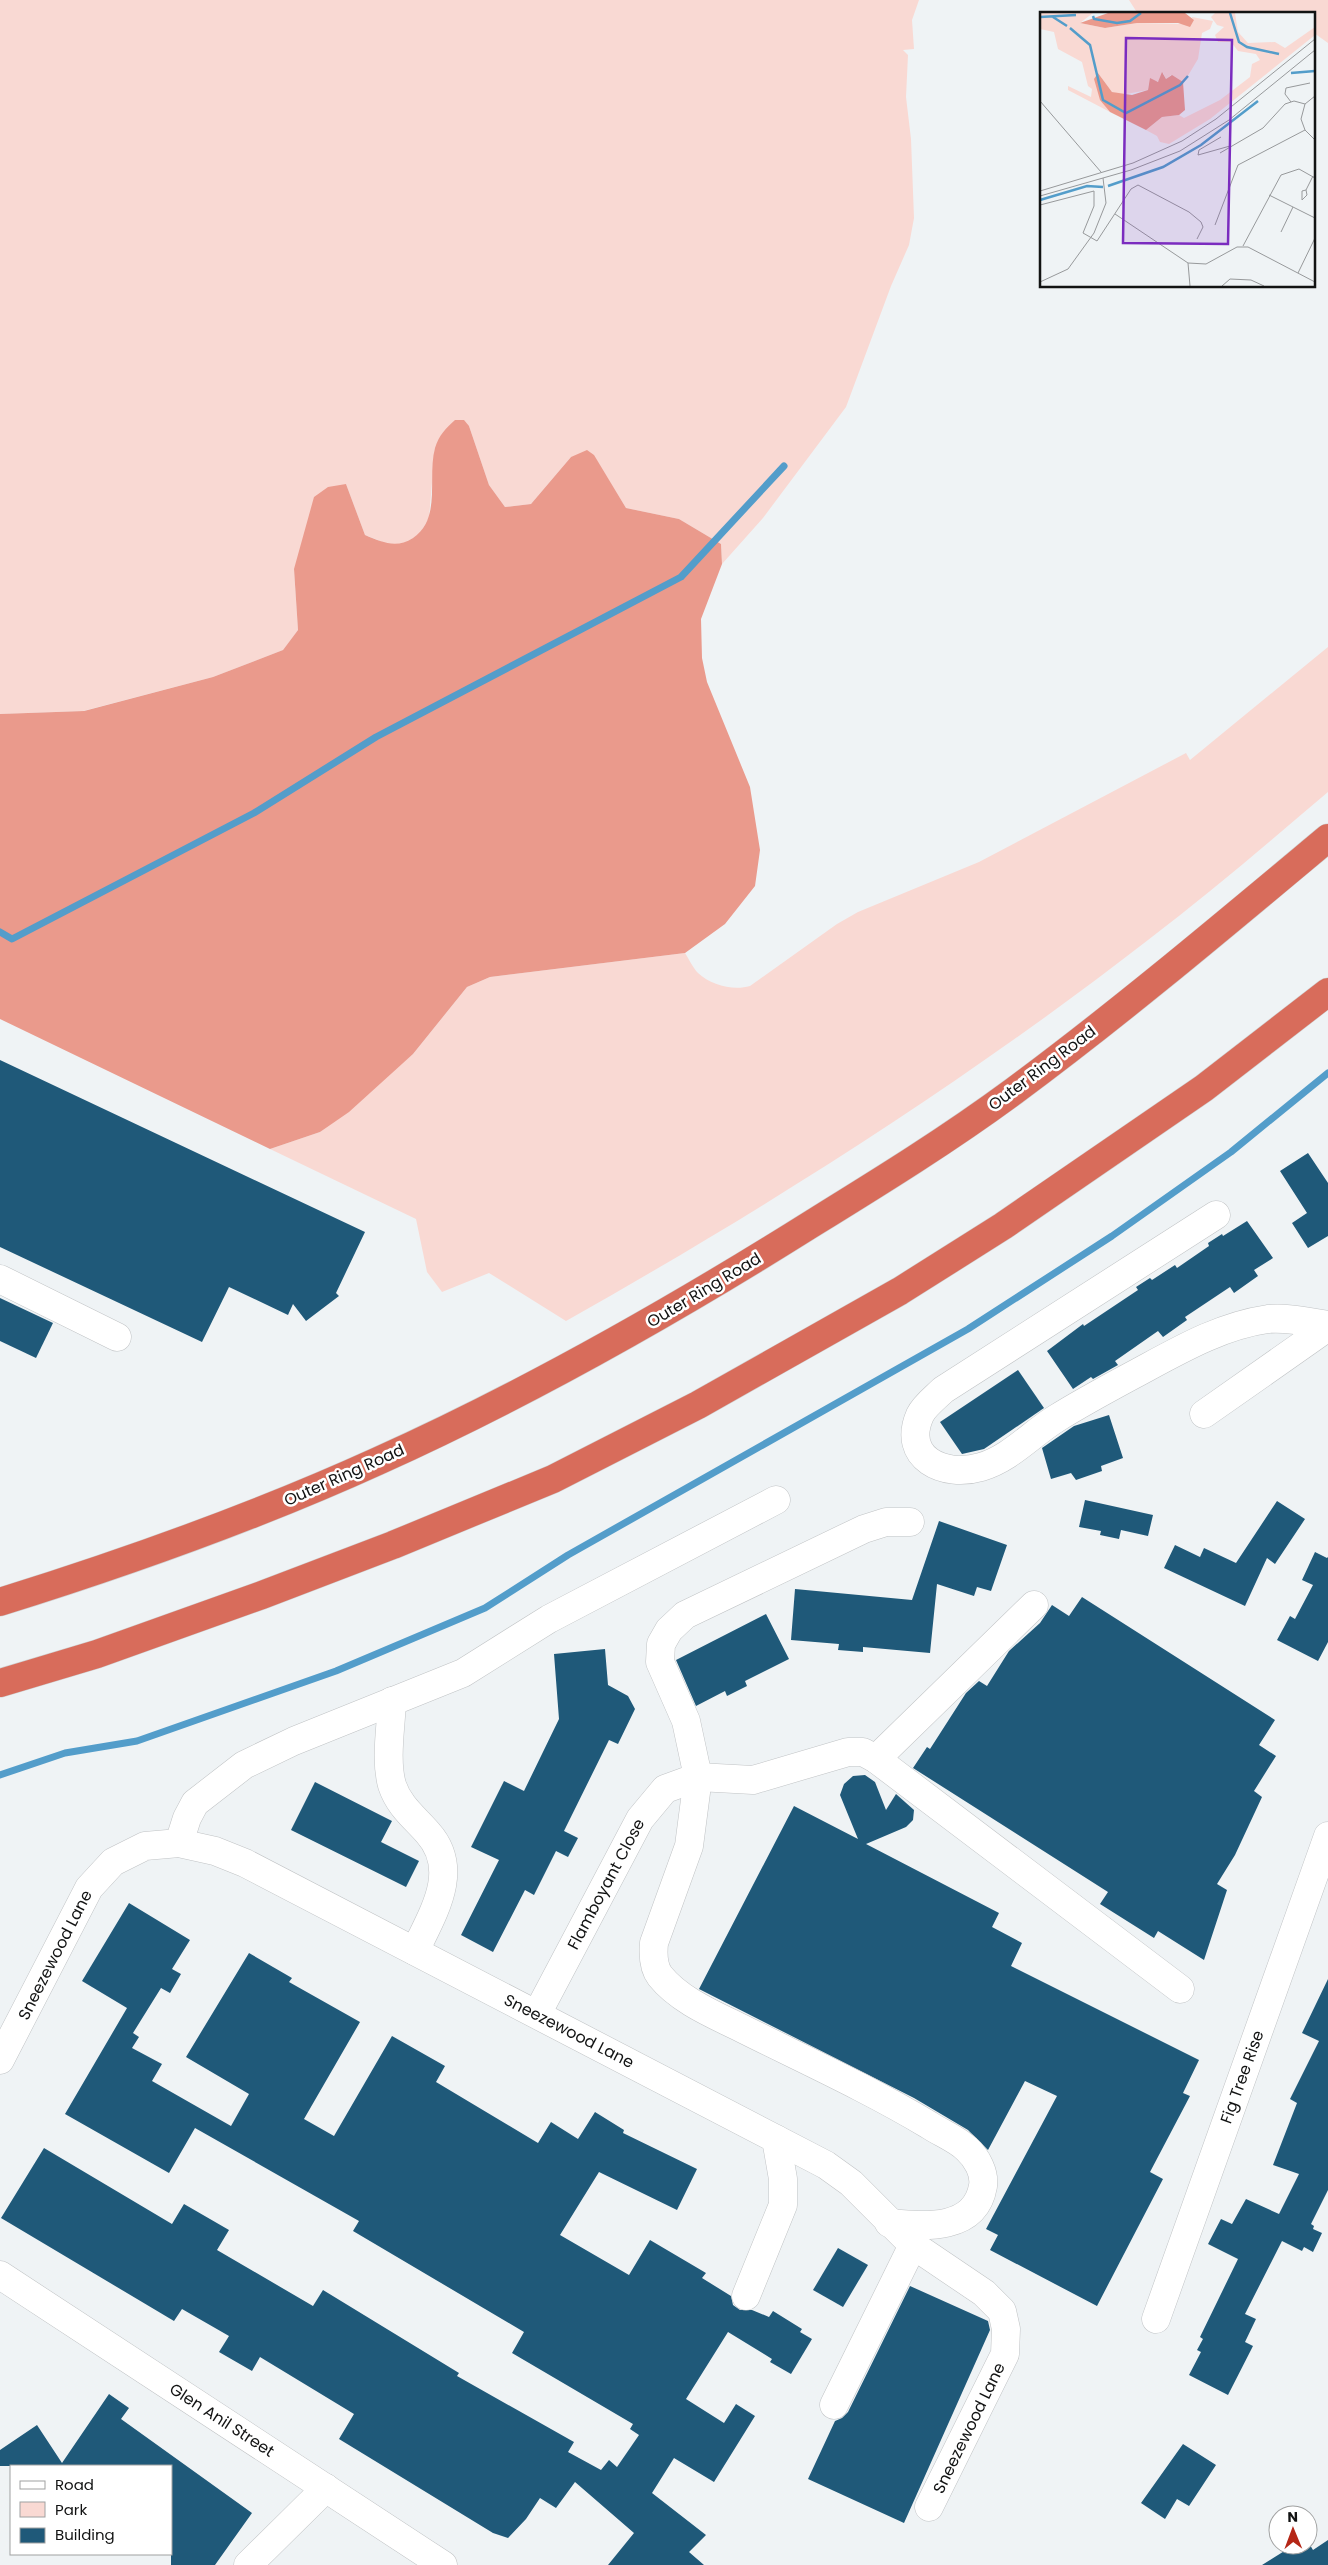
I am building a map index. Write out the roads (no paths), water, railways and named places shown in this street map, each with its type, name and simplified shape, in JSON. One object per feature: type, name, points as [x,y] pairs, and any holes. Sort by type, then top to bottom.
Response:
[{"type":"highway","name":"Outer Ring Road","points":[[0,1602],[128,1561],[252,1514],[378,1461],[594,1354],[728,1277],[910,1162],[1012,1093],[1144,991],[1328,838]]},
{"type":"highway","points":[[0,1683],[115,1647],[262,1595],[393,1545],[554,1478],[698,1404],[900,1291],[1003,1226],[1196,1094],[1328,992]]},
{"type":"street","points":[[1216,1215],[943,1390],[920,1413],[916,1429],[917,1442],[924,1456],[937,1467],[957,1472],[982,1466],[1013,1452],[1056,1418],[1105,1390],[1202,1339],[1233,1326],[1269,1319],[1295,1319],[1328,1326]]},
{"type":"street","points":[[0,1279],[117,1337]]},
{"type":"street","points":[[1204,1414],[1328,1326]]},
{"type":"street","points":[[179,1844],[187,1818],[195,1803],[244,1766],[294,1740],[463,1672],[549,1619],[776,1500]]},
{"type":"street","points":[[888,2223],[932,2226],[956,2220],[971,2211],[981,2196],[984,2180],[980,2165],[968,2149],[905,2111],[705,2010],[673,1989],[659,1975],[653,1960],[654,1943],[689,1846],[698,1777],[686,1721],[660,1662],[661,1644],[669,1630],[685,1616],[864,1529],[886,1522],[910,1522]]},
{"type":"street","points":[[876,1759],[1034,1605]]},
{"type":"street","points":[[392,1701],[390,1760],[392,1784],[398,1800],[410,1815],[428,1832],[444,1860],[445,1877],[442,1892],[415,1951]]},
{"type":"street","points":[[698,1777],[753,1780],[848,1752],[863,1752],[876,1759],[1180,1989]]},
{"type":"street","name":"Flamboyant Close","points":[[537,2014],[640,1819],[665,1790],[698,1777]]},
{"type":"street","name":"Fig Tree Rise","points":[[1156,2319],[1328,1836]]},
{"type":"street","name":"Sneezewood Lane","points":[[0,2060],[89,1888],[113,1862],[145,1846],[179,1844],[215,1851],[245,1863],[826,2165],[851,2183],[888,2223],[913,2245],[984,2293],[1002,2311],[1006,2329],[1005,2354],[929,2507]]},
{"type":"street","points":[[746,2296],[783,2206],[783,2179],[776,2139]]},
{"type":"street","points":[[834,2405],[913,2245]]},
{"type":"street","name":"Glen Anil Street","points":[[0,2275],[443,2565]]},
{"type":"street","points":[[248,2565],[326,2488]]},
{"type":"waterway","points":[[0,932],[12,939],[254,813],[376,737],[681,577],[784,466]]},
{"type":"waterway","points":[[0,1775],[65,1753],[137,1741],[336,1671],[485,1608],[568,1555],[968,1329],[1112,1236],[1231,1152],[1328,1073]]}]
